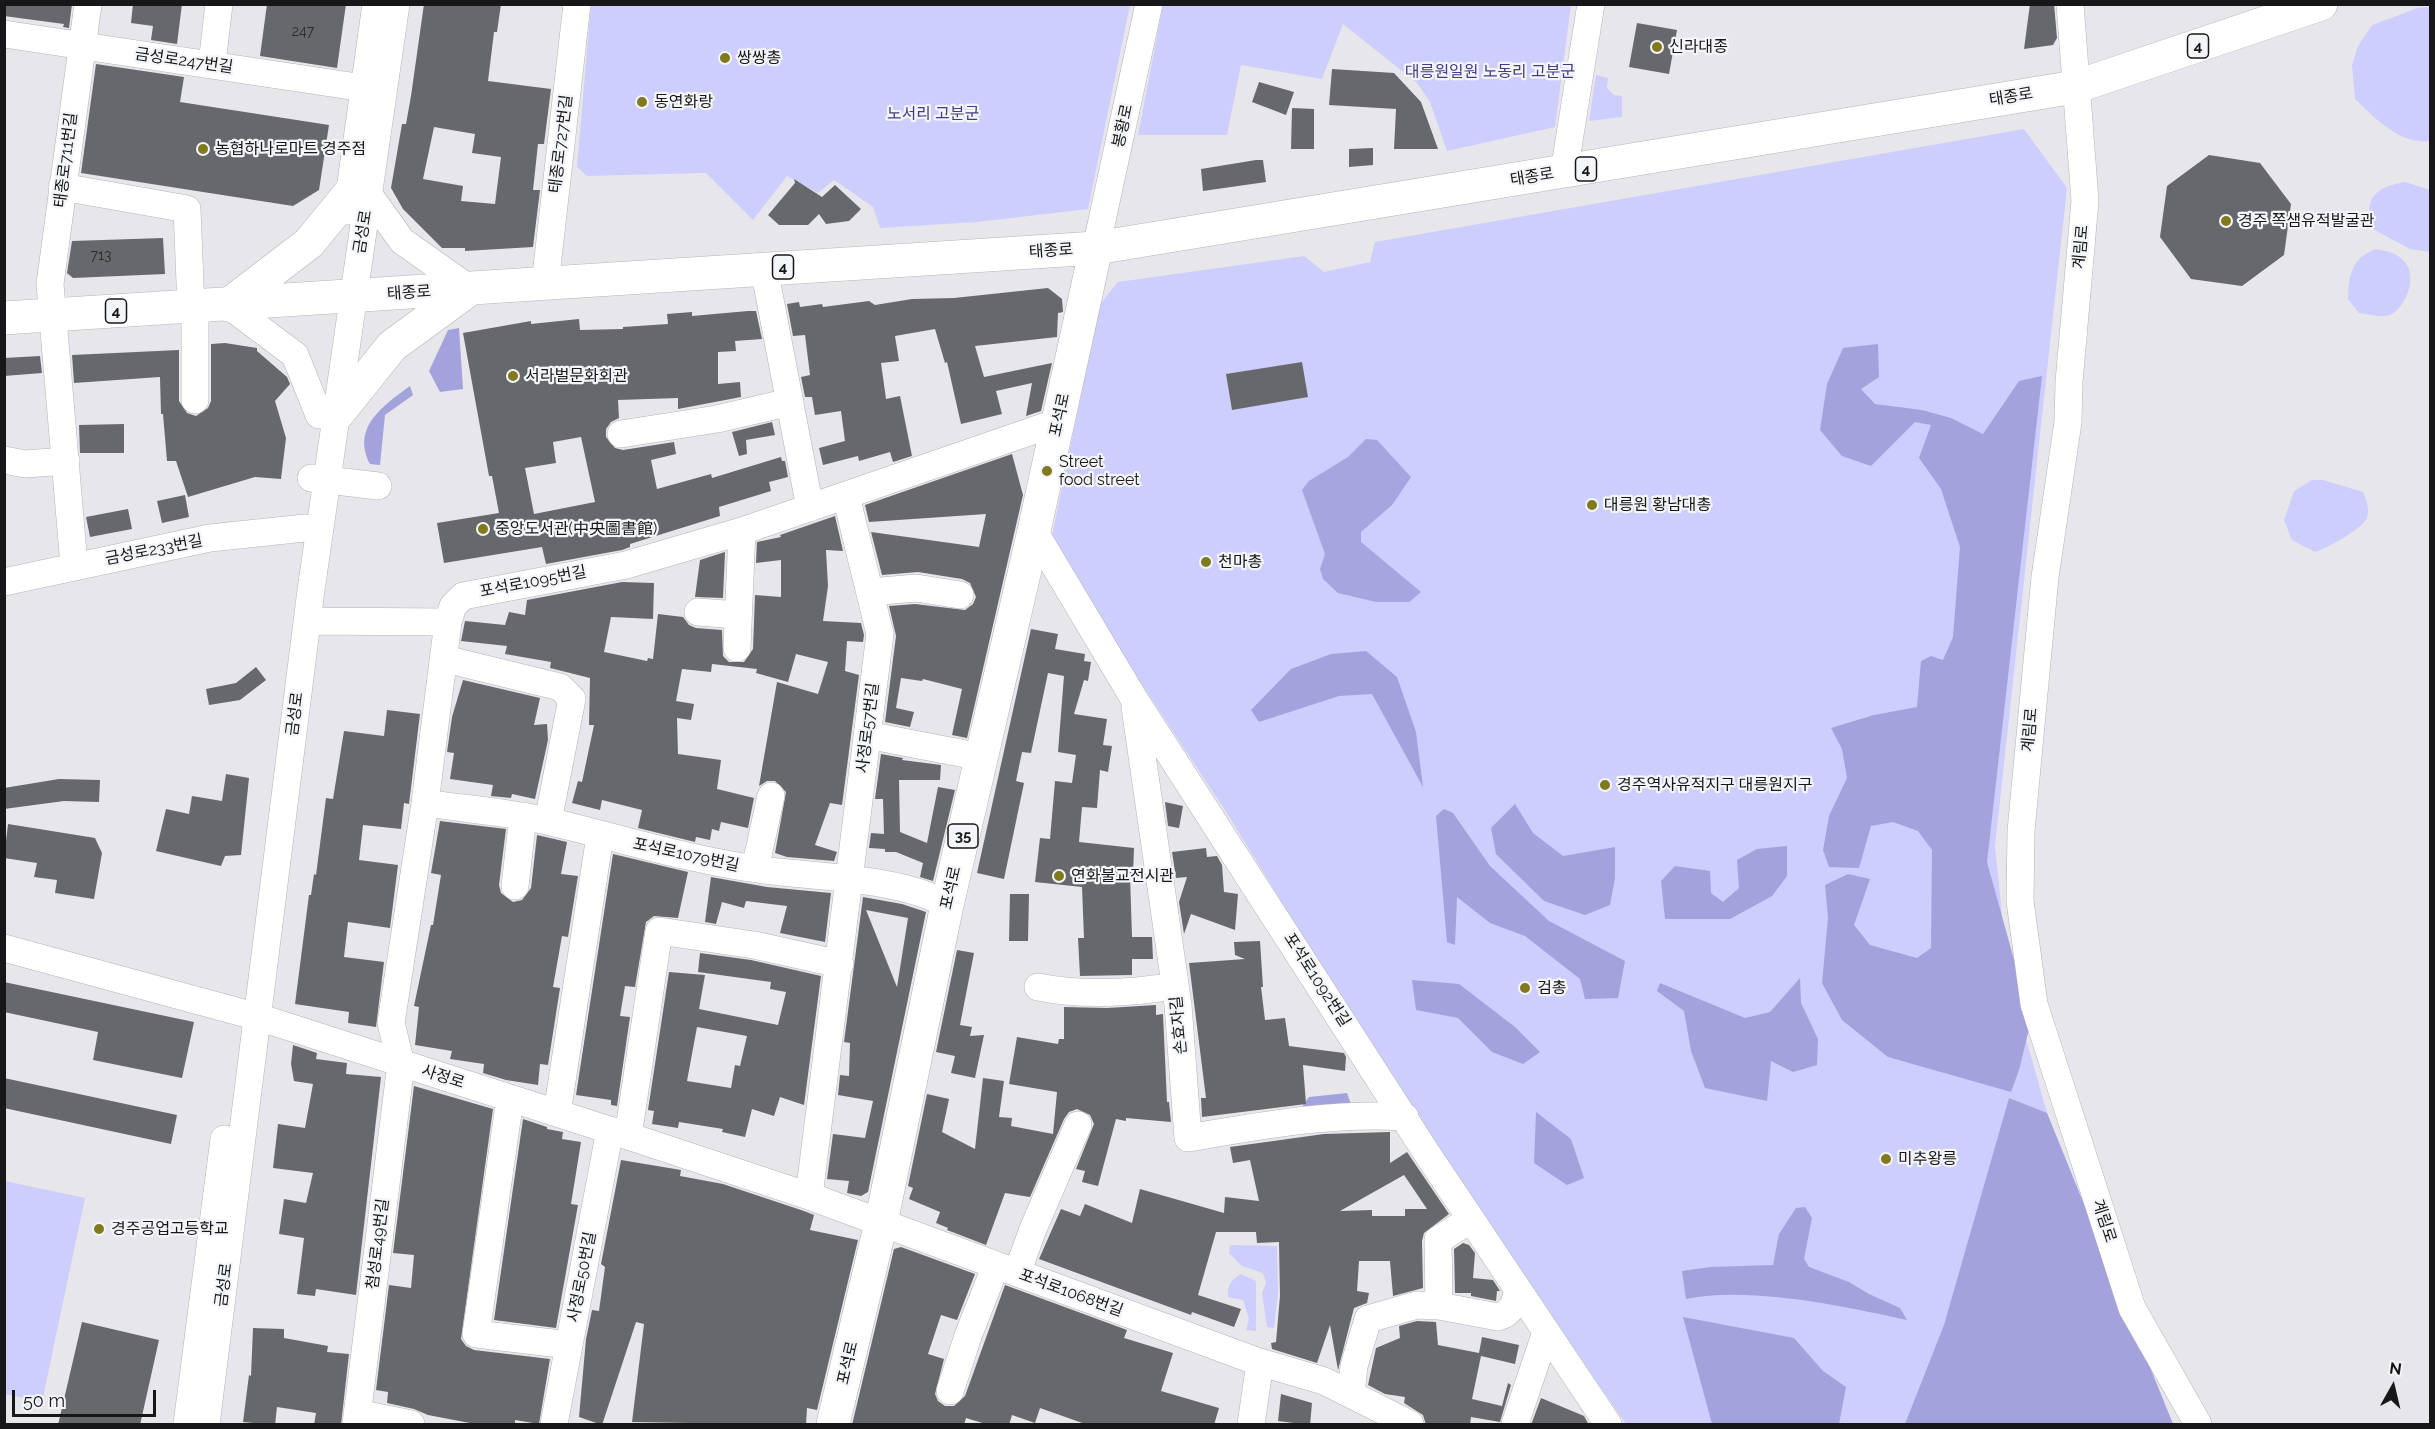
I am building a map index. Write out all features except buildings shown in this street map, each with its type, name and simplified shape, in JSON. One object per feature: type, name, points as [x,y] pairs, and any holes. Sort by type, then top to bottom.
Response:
[{"type":"main road","name":"태종로","points":[[4,318],[1096,248],[2075,87],[2321,4]]},
{"type":"main road","points":[[228,305],[309,243],[360,194]]},
{"type":"main road","name":"포석로","points":[[833,1425],[881,1223],[947,905],[1034,531],[1096,248]]},
{"type":"main road","points":[[328,416],[392,346],[470,289]]},
{"type":"street","name":"태종로711번길","points":[[53,315],[50,284],[88,4]]},
{"type":"street","points":[[212,64],[219,4]]},
{"type":"street","name":"금성로","points":[[360,194],[364,88],[376,4]]},
{"type":"street","name":"금성로","points":[[187,1425],[307,621],[319,480],[344,298],[360,194],[396,4]]},
{"type":"street","name":"태종로727번길","points":[[545,284],[577,4]]},
{"type":"street","name":"봉황로","points":[[1096,248],[1149,4]]},
{"type":"street","points":[[1564,172],[1591,4]]},
{"type":"street","name":"계림로","points":[[2070,4],[2085,201],[2069,382],[2068,422],[2045,577],[2021,831],[2020,901],[2034,1004],[2132,1308],[2198,1425]]},
{"type":"street","name":"금성로247번길","points":[[4,34],[364,88]]},
{"type":"street","points":[[62,187],[187,209],[193,307],[195,400]]},
{"type":"street","points":[[360,194],[402,241],[470,289]]},
{"type":"street","points":[[764,268],[810,507]]},
{"type":"street","points":[[228,305],[295,355],[328,416]]},
{"type":"street","points":[[53,315],[74,565]]},
{"type":"street","points":[[621,434],[717,419],[790,402]]},
{"type":"street","name":"포석로1095번길","points":[[401,1064],[391,1023],[425,803],[448,622],[453,606],[463,596],[626,565],[742,531],[1058,422]]},
{"type":"street","points":[[4,460],[25,464],[66,461]]},
{"type":"street","points":[[319,480],[378,486]]},
{"type":"street","name":"금성로","points":[[206,1425],[249,1015],[305,528],[319,480]]},
{"type":"street","name":"사정로57번길","points":[[809,1196],[880,634],[846,496]]},
{"type":"street","name":"금성로233번길","points":[[4,582],[74,565],[210,538],[305,528]]},
{"type":"street","points":[[737,648],[742,531]]},
{"type":"street","name":"포석로1092번길","points":[[1034,531],[1133,697],[1518,1290],[1548,1340],[1608,1425]]},
{"type":"street","points":[[870,592],[916,588],[960,595]]},
{"type":"street","points":[[698,612],[738,615]]},
{"type":"street","points":[[307,621],[448,622]]},
{"type":"street","points":[[445,659],[560,687],[572,699],[515,886]]},
{"type":"street","name":"손효자길","points":[[1133,697],[1176,986],[1188,1138],[1298,1119],[1363,1114],[1404,1117]]},
{"type":"street","points":[[867,735],[981,757]]},
{"type":"street","points":[[755,869],[771,796]]},
{"type":"street","name":"포석로1079번길","points":[[425,803],[535,819],[600,836],[755,869],[848,879],[931,895],[947,905]]},
{"type":"street","points":[[557,1113],[600,836]]},
{"type":"street","points":[[619,1133],[659,931],[754,945],[840,964]]},
{"type":"street","name":"사정로","points":[[4,948],[249,1015],[619,1133],[809,1196],[881,1223]]},
{"type":"street","points":[[1038,987],[1073,994],[1138,991],[1176,986]]},
{"type":"street","name":"첨성로49번길","points":[[357,1419],[401,1064]]},
{"type":"street","points":[[510,1099],[476,1334],[569,1346]]},
{"type":"street","points":[[950,1392],[968,1336],[1006,1269],[1033,1229],[1078,1125]]},
{"type":"street","name":"사정로50번길","points":[[554,1425],[569,1346],[619,1133]]},
{"type":"street","points":[[1439,1306],[1438,1240],[1471,1219]]},
{"type":"street","name":"포석로1068번길","points":[[881,1223],[1260,1363],[1324,1381],[1410,1425]]},
{"type":"street","points":[[1505,1315],[1514,1305],[1518,1290]]},
{"type":"street","points":[[1351,1394],[1354,1366],[1368,1319],[1417,1305],[1439,1306],[1479,1314],[1505,1315],[1548,1340],[1515,1425]]},
{"type":"street","points":[[1251,1425],[1260,1363]]},
{"type":"street","points":[[357,1419],[411,1425]]},
{"type":"green space","name":"노서리 고분군","points":[[591,5],[1130,5],[1088,209],[977,222],[880,228],[873,207],[834,180],[818,193],[787,176],[753,220],[706,173],[587,176],[577,167]]},
{"type":"green space","name":"대릉원일원 노동리 고분군","points":[[1163,5],[1571,5],[1555,127],[1447,151],[1430,102],[1417,83],[1343,24],[1322,79],[1241,65],[1227,135],[1138,135]]},
{"type":"green space","points":[[2430,7],[2430,141],[2419,141],[2408,139],[2389,129],[2355,99],[2352,65],[2358,46],[2372,25],[2418,8]]},
{"type":"green space","points":[[1596,75],[1608,78],[1607,88],[1614,95],[1622,96],[1622,117],[1589,121]]},
{"type":"green space","name":"경주역사유적지구 대릉원지구","points":[[2024,129],[2067,188],[1995,846],[2003,926],[2021,1021],[2047,1113],[2173,1424],[1626,1424],[1424,1133],[1228,815],[1050,545],[1100,304],[1118,282],[1304,256],[1324,272],[1370,262],[1375,242]]},
{"type":"green space","points":[[2405,182],[2430,190],[2430,252],[2410,249],[2373,229],[2369,209],[2374,196],[2386,187]]},
{"type":"green space","points":[[2376,249],[2400,257],[2410,273],[2409,288],[2403,303],[2392,314],[2384,316],[2359,313],[2348,299],[2349,282],[2356,262]]},
{"type":"green space","points":[[2312,480],[2323,480],[2363,492],[2368,511],[2365,521],[2356,529],[2315,552],[2292,540],[2284,520],[2294,491]]},
{"type":"green space","points":[[5,1181],[85,1198],[42,1402],[5,1394]]},
{"type":"green space","points":[[1230,1245],[1277,1246],[1278,1293],[1274,1328],[1267,1327],[1262,1293],[1266,1283],[1263,1273],[1242,1266],[1229,1253]]},
{"type":"green space","points":[[1241,1274],[1256,1281],[1256,1331],[1246,1330],[1249,1319],[1243,1300],[1228,1297],[1230,1284]]},
{"type":"shaded area","points":[[459,328],[463,389],[440,392],[429,371],[448,330]]},
{"type":"shaded area","points":[[1878,344],[1879,377],[1861,389],[1875,404],[1922,410],[1951,418],[1983,434],[2019,381],[2042,376],[1987,862],[2031,1021],[2011,1092],[1888,1057],[1842,1020],[1822,983],[1828,918],[1825,885],[1848,874],[1870,879],[1854,925],[1870,945],[1917,958],[1931,948],[1932,850],[1918,831],[1893,822],[1871,826],[1859,868],[1829,867],[1823,850],[1829,816],[1847,778],[1842,749],[1831,728],[1874,715],[1917,707],[1921,661],[1931,656],[1943,660],[1953,637],[1960,547],[1941,489],[1919,458],[1931,425],[1915,422],[1871,466],[1842,456],[1820,430],[1827,384],[1843,348]]},
{"type":"shaded area","points":[[410,386],[413,395],[385,415],[380,465],[370,464],[365,451],[367,428],[381,409]]},
{"type":"shaded area","points":[[1366,439],[1377,440],[1411,477],[1392,505],[1361,532],[1361,542],[1421,592],[1409,602],[1376,602],[1338,593],[1323,579],[1320,569],[1325,554],[1302,490],[1309,481],[1348,457]]},
{"type":"shaded area","points":[[1366,651],[1397,677],[1416,732],[1423,787],[1372,694],[1339,696],[1259,722],[1251,710],[1291,669],[1331,654]]},
{"type":"shaded area","points":[[1515,804],[1533,833],[1563,856],[1615,847],[1615,878],[1610,905],[1585,915],[1544,901],[1496,854],[1491,828]]},
{"type":"shaded area","points":[[1444,809],[1453,813],[1490,866],[1549,921],[1625,961],[1618,998],[1585,999],[1580,979],[1525,936],[1490,923],[1457,897],[1455,945],[1447,942],[1436,816]]},
{"type":"shaded area","points":[[1787,846],[1787,876],[1772,896],[1730,919],[1665,919],[1661,881],[1675,866],[1710,871],[1711,893],[1723,902],[1739,888],[1737,860],[1757,849]]},
{"type":"shaded area","points":[[1800,978],[1801,1003],[1818,1039],[1817,1065],[1793,1072],[1771,1061],[1767,1101],[1705,1088],[1691,1051],[1684,1011],[1657,991],[1660,983],[1745,1018],[1770,1012]]},
{"type":"shaded area","points":[[1412,980],[1459,984],[1515,1027],[1540,1052],[1523,1064],[1492,1052],[1458,1018],[1416,1010]]},
{"type":"shaded area","points":[[1347,1093],[1352,1107],[1304,1113],[1303,1105],[1309,1097]]},
{"type":"shaded area","points":[[2009,1098],[2047,1113],[2173,1424],[1905,1424],[1944,1325]]},
{"type":"shaded area","points":[[1536,1112],[1571,1139],[1584,1178],[1567,1185],[1534,1163]]},
{"type":"shaded area","points":[[1805,1207],[1812,1218],[1804,1259],[1809,1267],[1849,1282],[1900,1308],[1907,1320],[1796,1299],[1767,1296],[1711,1296],[1686,1299],[1682,1271],[1711,1267],[1773,1265],[1779,1234],[1796,1208]]},
{"type":"shaded area","points":[[1683,1317],[1794,1338],[1823,1371],[1846,1387],[1839,1424],[1712,1424]]},
{"type":"place","name":"신라대종","points":[[1657,47]]},
{"type":"place","name":"쌍쌍총","points":[[725,58]]},
{"type":"place","name":"동연화랑","points":[[642,102]]},
{"type":"place","name":"농협하나로마트 경주점","points":[[203,149]]},
{"type":"place","name":"경주 쪽샘유적발굴관","points":[[2226,221]]},
{"type":"place","name":"서라벌문화회관","points":[[513,376]]},
{"type":"place","name":"Street food street","points":[[1047,471]]},
{"type":"place","name":"대릉원 황남대총","points":[[1592,505]]},
{"type":"place","name":"중앙도서관(中央圖書館)","points":[[483,529]]},
{"type":"place","name":"천마총","points":[[1206,562]]},
{"type":"place","name":"경주역사유적지구 대릉원지구","points":[[1605,785]]},
{"type":"place","name":"연화불교전시관","points":[[1059,876]]},
{"type":"place","name":"검총","points":[[1525,988]]},
{"type":"place","name":"미추왕릉","points":[[1886,1159]]},
{"type":"place","name":"경주공업고등학교","points":[[99,1229]]}]
